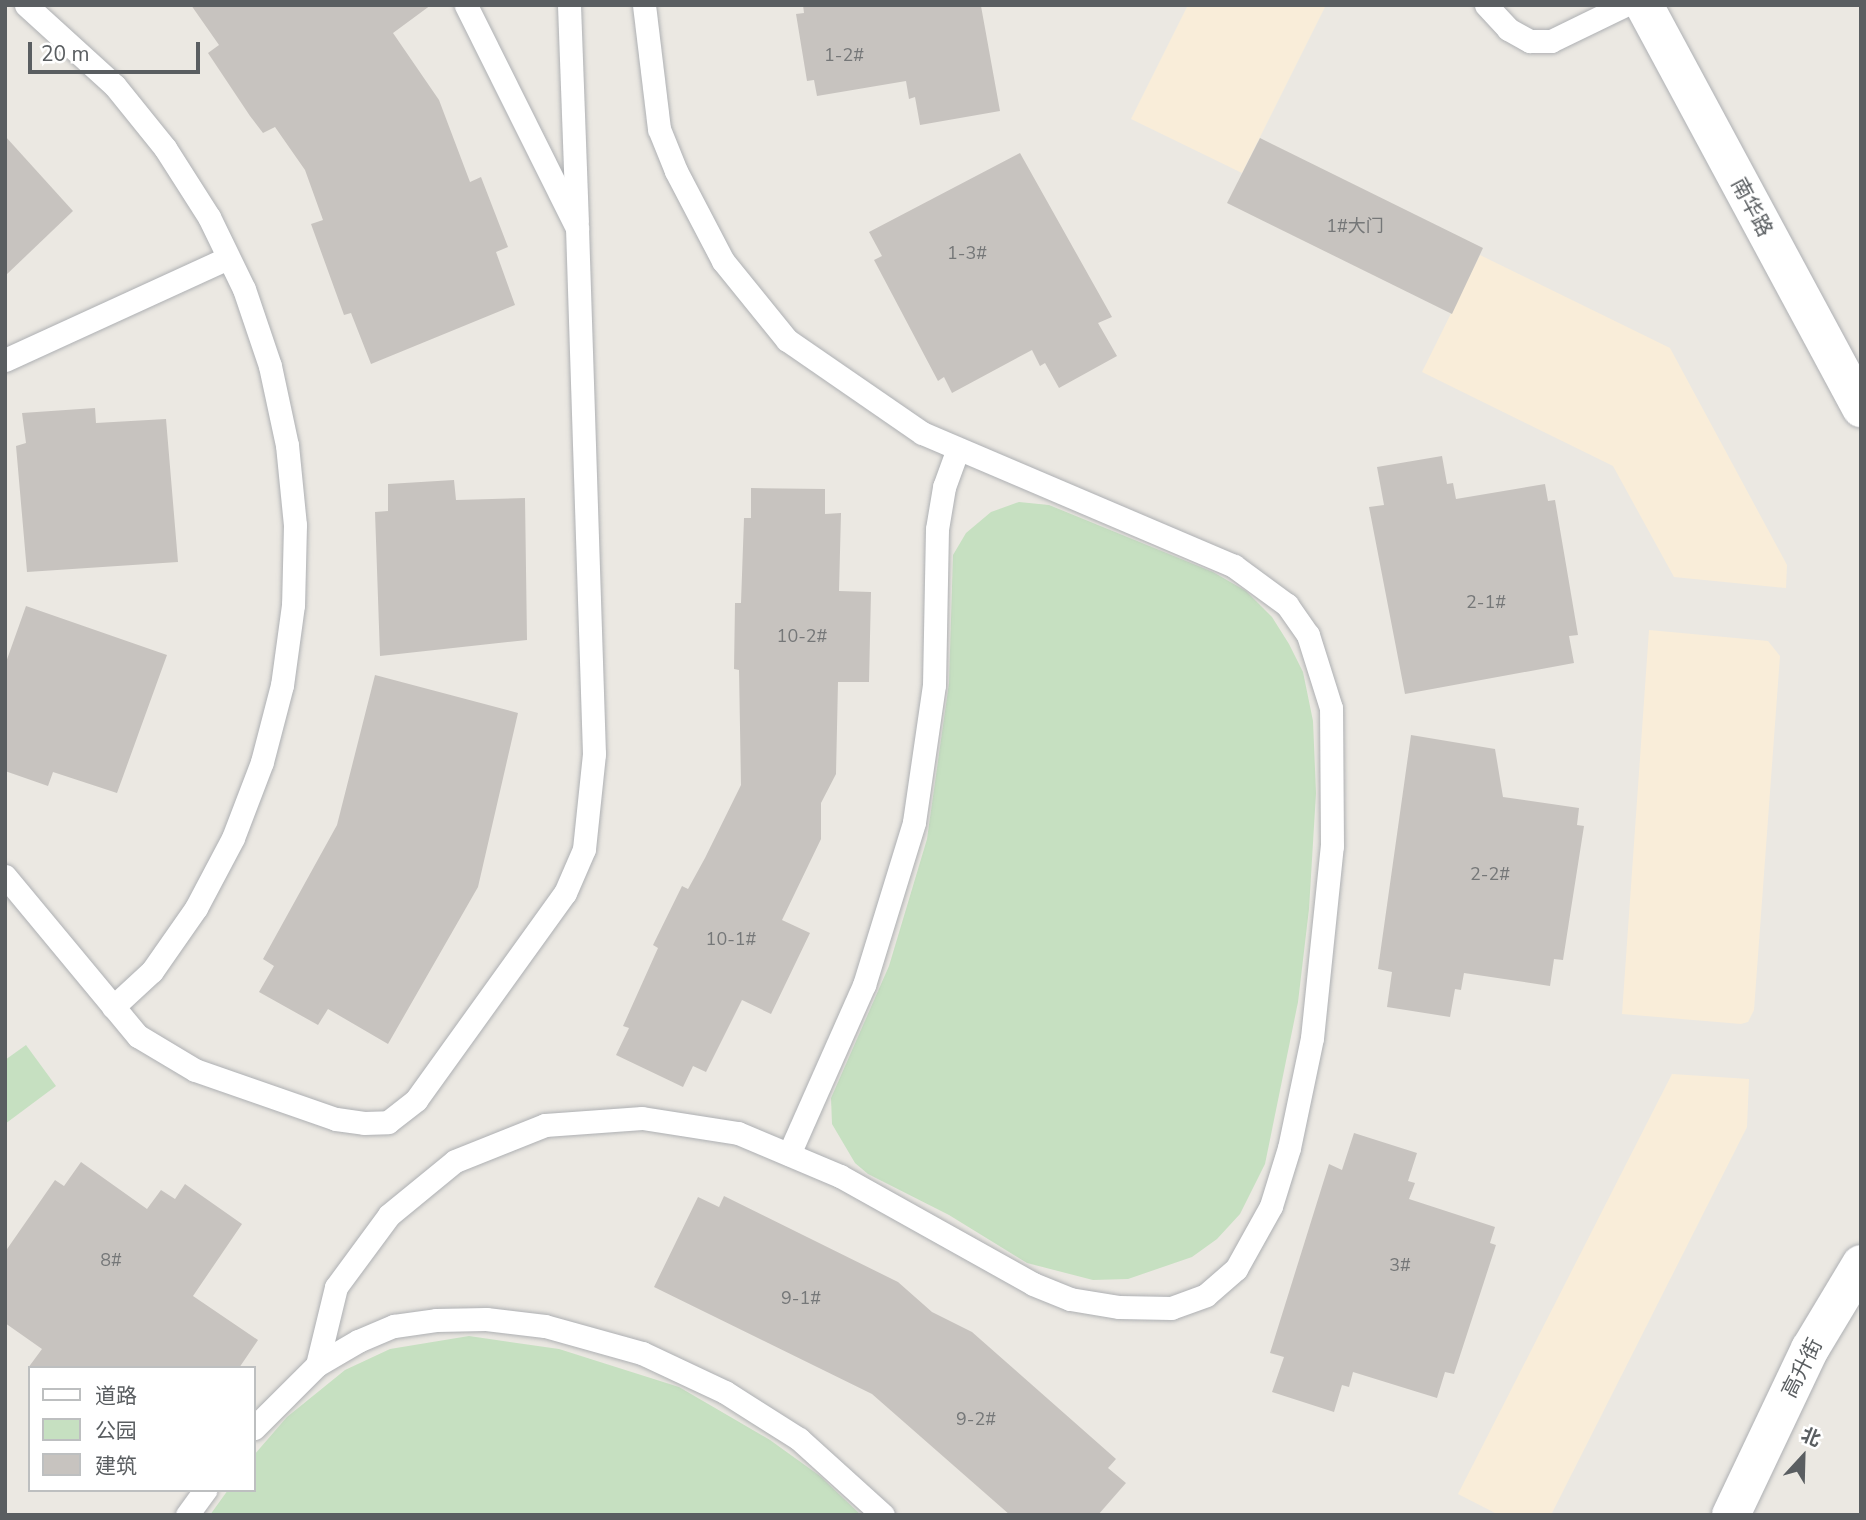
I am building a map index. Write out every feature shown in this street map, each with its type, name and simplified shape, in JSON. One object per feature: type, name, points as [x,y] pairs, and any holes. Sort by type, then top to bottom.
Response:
[{"type":"street","name":"南华路","points":[[1644,5],[1861,408]]},
{"type":"street","name":"高升街","points":[[1731,1515],[1810,1349],[1861,1264]]},
{"type":"lane","points":[[26,5],[115,86],[165,148],[228,258],[270,366],[287,444],[295,525],[293,605],[282,685],[262,762],[233,838],[196,908],[152,971],[113,1007]]},
{"type":"lane","points":[[466,5],[577,228]]},
{"type":"lane","points":[[5,876],[138,1035],[195,1070],[337,1119],[388,1122],[416,1100],[565,893],[584,849],[594,754],[569,5]]},
{"type":"lane","points":[[317,1365],[336,1287],[361,1248],[416,1189],[455,1161],[545,1125],[642,1118],[738,1133],[853,1182],[1058,1294],[1119,1307],[1171,1308],[1206,1295],[1236,1269],[1271,1206],[1289,1148],[1312,1038],[1332,846],[1331,708],[1308,635],[1287,605],[1234,566],[957,451],[871,401],[787,340],[723,261],[696,214],[659,129],[644,5]]},
{"type":"lane","points":[[1486,5],[1508,29],[1530,41],[1551,41],[1625,5]]},
{"type":"lane","points":[[5,360],[228,258]]},
{"type":"lane","points":[[789,1154],[864,985],[914,822],[934,685],[936,539],[944,486],[957,451]]},
{"type":"lane","points":[[256,1426],[317,1365],[358,1341],[394,1326],[486,1319],[545,1326],[642,1353],[725,1392],[799,1439],[883,1515]]},
{"type":"lane","points":[[187,1515],[204,1492]]},
{"type":"shaded area","points":[[1188,5],[1326,5],[1242,173],[1131,119]]},
{"type":"shaded area","points":[[1480,255],[1670,348],[1787,565],[1786,588],[1674,577],[1613,466],[1422,372]]},
{"type":"shaded area","points":[[1649,630],[1768,641],[1780,656],[1754,1010],[1748,1022],[1741,1024],[1622,1014]]},
{"type":"shaded area","points":[[1672,1074],[1749,1079],[1747,1127],[1551,1515],[1499,1515],[1458,1494]]},
{"type":"green space","points":[[1019,502],[1049,505],[1213,572],[1246,591],[1272,617],[1289,644],[1303,672],[1313,721],[1316,793],[1309,909],[1298,1002],[1265,1164],[1240,1214],[1217,1239],[1192,1257],[1128,1279],[1093,1280],[1027,1263],[949,1215],[868,1174],[855,1163],[832,1124],[831,1098],[889,966],[927,839],[949,683],[953,555],[966,533],[991,512]]},
{"type":"green space","points":[[26,1045],[56,1086],[5,1124],[5,1060]]},
{"type":"green space","points":[[469,1336],[559,1349],[679,1387],[770,1440],[820,1476],[861,1515],[210,1515],[227,1492],[256,1492],[256,1453],[287,1417],[345,1370],[390,1349]]},
{"type":"building","points":[[191,5],[431,5],[393,33],[439,100],[470,182],[481,177],[508,247],[496,252],[515,305],[371,364],[351,313],[344,315],[311,224],[323,220],[305,170],[275,127],[263,133],[250,116],[208,53],[219,45]]},
{"type":"building","points":[[803,5],[981,6],[1000,111],[920,125],[915,97],[909,99],[906,81],[817,96],[814,80],[807,81],[796,14],[804,13]]},
{"type":"building","points":[[5,136],[73,211],[5,276]]},
{"type":"building","points":[[1260,138],[1483,248],[1452,314],[1227,203]]},
{"type":"building","points":[[1020,153],[1112,317],[1098,323],[1117,356],[1059,388],[1045,363],[1040,366],[1032,350],[952,393],[944,377],[938,381],[874,260],[882,256],[869,232]]},
{"type":"building","points":[[95,408],[96,423],[166,419],[178,562],[27,572],[16,446],[26,443],[22,413]]},
{"type":"building","points":[[1442,456],[1447,484],[1453,483],[1456,499],[1545,484],[1548,501],[1555,500],[1578,635],[1569,636],[1574,663],[1405,694],[1369,507],[1384,505],[1377,467]]},
{"type":"building","points":[[454,480],[456,500],[525,498],[527,640],[380,656],[375,512],[388,511],[388,484]]},
{"type":"building","points":[[751,488],[825,489],[825,514],[841,513],[839,591],[871,592],[869,682],[838,682],[836,774],[821,803],[821,839],[782,920],[810,933],[771,1014],[742,1000],[706,1072],[693,1066],[683,1087],[616,1055],[629,1028],[623,1026],[658,948],[653,945],[682,886],[688,889],[741,785],[739,670],[734,669],[735,603],[741,603],[744,518],[751,518]]},
{"type":"building","points":[[26,606],[167,655],[117,793],[53,772],[48,786],[5,771],[5,665]]},
{"type":"building","points":[[375,675],[518,713],[478,887],[388,1044],[328,1009],[318,1025],[259,992],[274,966],[263,959],[337,825]]},
{"type":"building","points":[[1411,735],[1495,749],[1503,797],[1579,808],[1577,825],[1584,826],[1563,960],[1554,959],[1550,986],[1464,973],[1461,990],[1455,989],[1450,1017],[1387,1007],[1392,972],[1378,969]]},
{"type":"building","points":[[1354,1133],[1417,1153],[1408,1181],[1415,1183],[1409,1199],[1495,1227],[1490,1243],[1496,1245],[1454,1374],[1445,1372],[1437,1398],[1353,1372],[1349,1387],[1342,1385],[1334,1412],[1272,1392],[1284,1357],[1270,1353],[1329,1164],[1342,1170]]},
{"type":"building","points":[[81,1162],[147,1209],[161,1190],[175,1199],[185,1184],[242,1224],[193,1296],[258,1340],[240,1366],[29,1366],[42,1349],[5,1323],[5,1252],[55,1180],[64,1186]]},
{"type":"building","points":[[724,1196],[898,1282],[932,1312],[972,1332],[1116,1459],[1108,1468],[1126,1483],[1098,1515],[1010,1515],[872,1394],[654,1287],[698,1197],[719,1207]]}]
